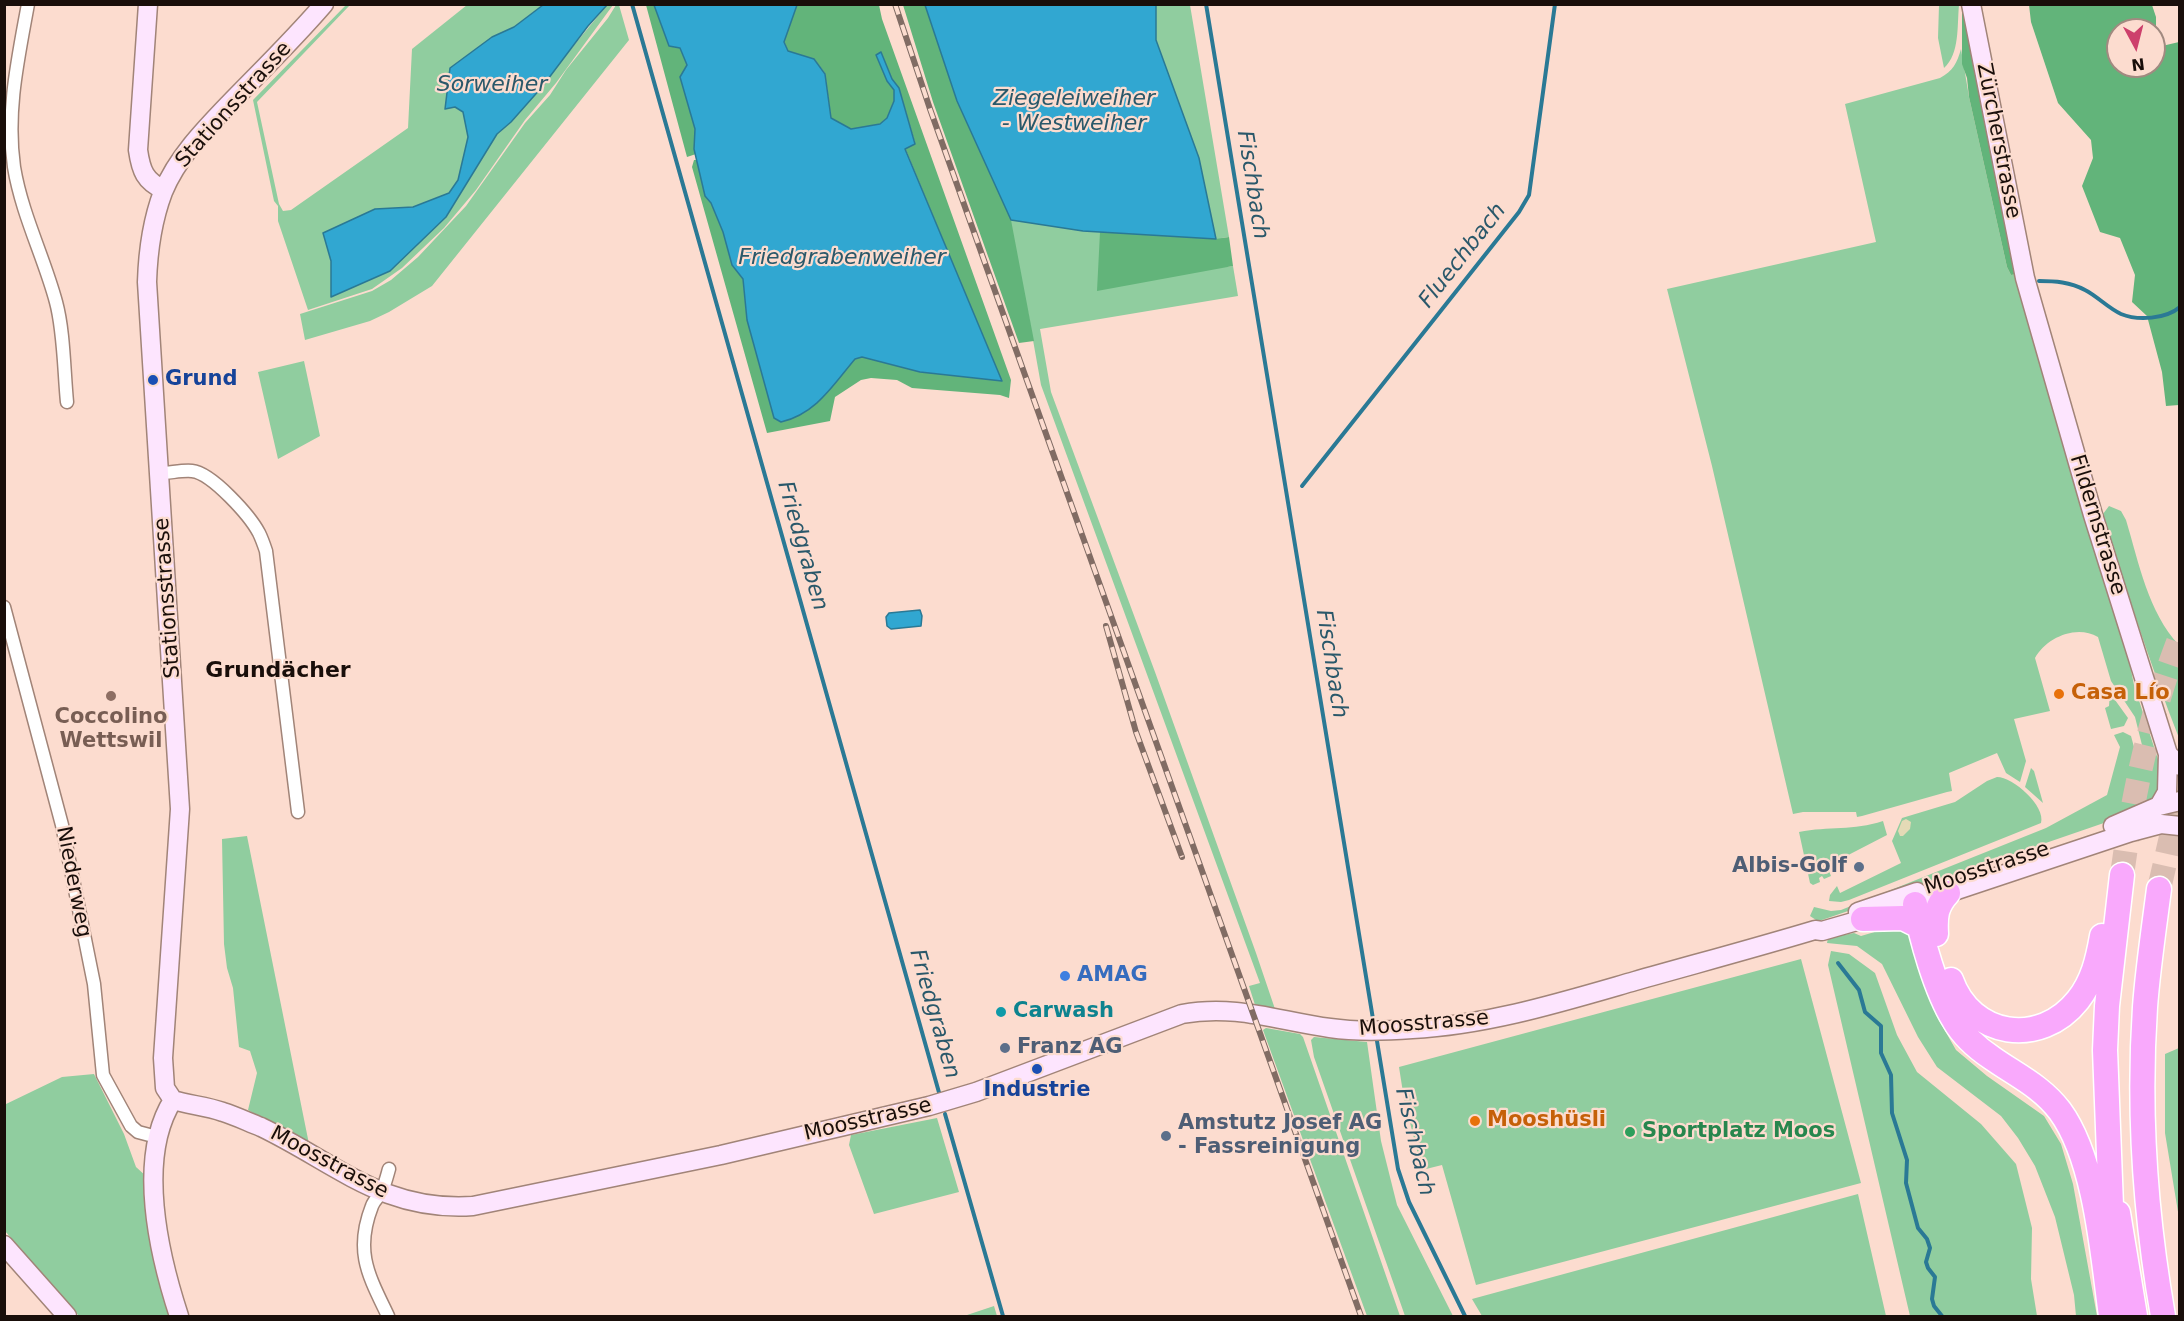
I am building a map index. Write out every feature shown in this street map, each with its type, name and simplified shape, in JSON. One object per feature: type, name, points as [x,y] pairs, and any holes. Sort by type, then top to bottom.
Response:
[{"type":"highway","points":[[1921,912],[1955,990],[1967,1008],[1983,1021],[1998,1027],[2021,1030],[2038,1028],[2064,1015],[2079,1000],[2088,985],[2096,966],[2117,875],[2105,1050],[2111,1225],[2121,1317]]},
{"type":"highway","points":[[2159,889],[2145,1005],[2142,1100],[2144,1164],[2153,1255],[2163,1317]]},
{"type":"highway","points":[[1863,919],[1903,918],[1937,907],[1948,893]]},
{"type":"highway","points":[[1921,912],[1939,987],[1954,1020],[1978,1048],[2040,1089],[2060,1111],[2071,1129],[2087,1174],[2111,1317]]},
{"type":"highway","points":[[2109,1154],[2135,1317]]},
{"type":"highway","points":[[2144,1164],[2168,1277],[2179,1317]]},
{"type":"main road","points":[[148,4],[138,150],[143,174],[148,181],[164,190]]},
{"type":"main road","name":"Stationsstrasse","points":[[173,1100],[165,1088],[163,1058],[180,809],[147,282],[148,250],[153,222],[164,190],[175,169],[195,141],[324,4]]},
{"type":"main road","name":"Zürcherstrasse","points":[[1971,4],[2025,279]]},
{"type":"main road","name":"Fildernstrasse","points":[[2025,279],[2093,515],[2174,760]]},
{"type":"main road","points":[[2174,760],[2180,800]]},
{"type":"main road","points":[[2159,806],[2168,792],[2174,760]]},
{"type":"main road","name":"Moosstrasse","points":[[1815,930],[1820,925],[1921,912],[2159,806],[2180,800]]},
{"type":"main road","name":"Moosstrasse","points":[[2131,832],[2180,812]]},
{"type":"main road","name":"Moosstrasse","points":[[1921,912],[1948,893],[2131,832],[2161,824],[2180,826]]},
{"type":"main road","name":"Moosstrasse","points":[[173,1100],[222,1111],[263,1129],[381,1192],[408,1201],[435,1206],[473,1206],[721,1155],[948,1101],[1166,1018],[1202,1010],[1232,1010],[1331,1028],[1364,1031],[1441,1027],[1542,1008],[1815,930],[1822,931],[1863,919]]},
{"type":"main road","points":[[173,1100],[167,1109],[157,1137],[154,1187],[160,1250],[179,1317]]},
{"type":"main road","points":[[4,1245],[67,1317]]},
{"type":"street","points":[[28,4],[13,93],[14,166],[27,223],[57,305],[67,402]]},
{"type":"street","points":[[160,473],[193,471],[203,474],[214,482],[259,532],[266,551],[298,812]]},
{"type":"street","name":"Niederweg","points":[[4,607],[62,825],[94,984],[103,1075],[131,1126],[138,1132],[157,1137]]},
{"type":"street","points":[[388,1317],[368,1273],[363,1246],[367,1220],[389,1169]]},
{"type":"green space","points":[[346,5],[350,5],[257,102],[279,204],[283,211],[291,210],[408,128],[412,49],[467,5],[543,5],[514,27],[492,37],[446,109],[455,107],[463,112],[468,137],[458,180],[449,193],[413,207],[375,209],[323,233],[331,261],[332,297],[446,217],[497,134],[511,122],[607,5],[613,5],[556,83],[525,120],[476,190],[444,228],[402,268],[372,289],[308,310],[278,221],[278,206],[274,201],[253,100]]},
{"type":"green space","points":[[616,5],[619,5],[629,40],[432,286],[370,321],[305,340],[300,314],[372,291],[391,280],[418,257],[466,206],[525,123],[550,95],[566,70]]},
{"type":"green space","points":[[646,5],[654,5],[669,46],[680,48],[687,65],[681,77],[695,129],[696,154],[687,157]]},
{"type":"green space","points":[[797,5],[879,5],[882,19],[1011,380],[1009,398],[1000,395],[912,388],[897,380],[871,378],[861,380],[835,397],[830,421],[767,433],[692,167],[694,160],[697,160],[705,196],[711,203],[723,232],[732,265],[743,279],[747,320],[781,422],[793,418],[814,405],[855,358],[862,357],[920,372],[1001,380],[905,148],[915,143],[899,88],[892,79],[881,52],[876,55],[887,81],[894,90],[894,101],[887,118],[880,124],[851,129],[831,118],[825,73],[814,59],[788,51],[784,41]]},
{"type":"green space","points":[[903,5],[925,5],[957,101],[1011,220],[1034,341],[1019,343],[933,102]]},
{"type":"green space","name":"Ziegeleiweiher - Westweiher","points":[[911,5],[1190,5],[1229,237],[1222,238],[1227,267],[1233,266],[1238,296],[1040,329],[1051,392],[1155,672],[1276,1012],[1256,1008],[1249,986],[1260,983],[1041,385],[1028,312]]},
{"type":"green space","points":[[1939,5],[1959,5],[1955,47],[1953,55],[1944,68],[1938,38]]},
{"type":"green space","points":[[2029,5],[2152,5],[2156,18],[2106,18],[2106,78],[2166,78],[2166,45],[2179,42],[2179,405],[2166,406],[2162,372],[2147,316],[2132,302],[2135,275],[2120,238],[2100,232],[2082,186],[2093,158],[2091,140],[2058,103],[2031,22]]},
{"type":"green space","points":[[1964,8],[2017,274],[2011,275],[2007,267],[1969,97],[1967,78],[1962,64],[1962,10]]},
{"type":"green space","points":[[1961,49],[1969,97],[2007,267],[2011,275],[2017,274],[2128,655],[2134,685],[2163,775],[2162,794],[2130,814],[1822,920],[1816,920],[1810,916],[1814,907],[1831,911],[1841,910],[2046,828],[2107,795],[2120,747],[2114,735],[2123,732],[2131,736],[2138,762],[2146,761],[2135,717],[2111,681],[2098,637],[2089,633],[2071,633],[2046,644],[2035,658],[2050,711],[2014,719],[2026,761],[2020,782],[2006,773],[1997,753],[1949,773],[1952,791],[1857,817],[1856,812],[1793,814],[1712,466],[1667,289],[1876,242],[1845,104],[1940,78],[1954,66]]},
{"type":"green space","points":[[1100,232],[1216,239],[1229,237],[1233,266],[1097,291]]},
{"type":"green space","points":[[304,361],[320,436],[278,459],[258,372]]},
{"type":"green space","points":[[2109,506],[2121,511],[2126,520],[2152,602],[2159,618],[2179,645],[2179,738],[2139,626],[2103,514]]},
{"type":"green space","points":[[2110,693],[2128,718],[2124,726],[2111,729],[2105,708],[2109,706]]},
{"type":"green space","points":[[2031,768],[2034,771],[2043,803],[2025,787]]},
{"type":"green space","points":[[1997,777],[2004,778],[2027,794],[2038,809],[2041,823],[1849,900],[1829,901],[1830,895],[1837,886],[1840,893],[1901,863],[1892,841],[1902,818],[1955,802]]},
{"type":"green space","points":[[1883,821],[1887,835],[1827,866],[1831,876],[1824,879],[1822,876],[1819,878],[1820,882],[1813,885],[1810,883],[1799,832],[1861,826]]},
{"type":"green space","points":[[247,836],[309,1144],[248,1110],[257,1073],[250,1051],[239,1047],[233,988],[227,968],[224,944],[222,839]]},
{"type":"green space","points":[[1881,925],[1909,932],[1919,946],[1936,1015],[1956,1050],[1987,1076],[2044,1116],[2061,1144],[2073,1184],[2097,1316],[2076,1316],[2074,1295],[2055,1217],[2035,1166],[2018,1138],[2001,1116],[1937,1067],[1918,1037],[1882,964],[1857,946],[1827,943],[1828,938],[1854,933],[1861,936],[1878,931]]},
{"type":"green space","points":[[1831,951],[1849,954],[1875,973],[1897,1035],[1917,1072],[1981,1124],[2016,1164],[2032,1228],[2031,1279],[2037,1316],[1910,1316],[1828,965]]},
{"type":"green space","name":"Sportplatz Moos","points":[[1801,959],[1861,1183],[1476,1285],[1442,1165],[1422,1170],[1404,1099],[1399,1067]]},
{"type":"green space","points":[[1266,1028],[1300,1034],[1303,1037],[1400,1316],[1367,1316],[1263,1030]]},
{"type":"green space","points":[[1314,1037],[1367,1042],[1381,1141],[1397,1205],[1453,1316],[1405,1316],[1314,1057],[1311,1040]]},
{"type":"green space","points":[[2179,1048],[2179,1218],[2165,1133],[2165,1054]]},
{"type":"green space","points":[[94,1074],[124,1134],[136,1167],[147,1177],[172,1316],[79,1316],[5,1231],[4,1105],[62,1077]]},
{"type":"green space","points":[[937,1118],[959,1192],[874,1214],[849,1145],[851,1135]]},
{"type":"green space","points":[[1858,1194],[1886,1316],[1482,1316],[1472,1299]]},
{"type":"green space","points":[[994,1306],[997,1316],[964,1316]]},
{"type":"sand","points":[[1906,819],[1911,822],[1910,829],[1900,836],[1898,831],[1902,821]]},
{"type":"water","name":"Sorweiher","points":[[543,5],[607,5],[588,26],[542,87],[511,122],[497,134],[446,217],[390,271],[331,297],[331,261],[323,233],[375,209],[413,207],[449,193],[458,180],[468,137],[463,112],[455,107],[445,109],[450,68],[492,37],[514,27]]},
{"type":"water","name":"Friedgrabenweiher","points":[[654,5],[797,5],[784,42],[788,51],[814,59],[825,74],[831,118],[851,129],[880,124],[887,118],[894,101],[894,90],[887,81],[876,55],[881,52],[892,79],[899,88],[915,144],[905,149],[1002,381],[920,372],[862,357],[855,359],[823,397],[804,412],[781,422],[774,418],[747,320],[743,279],[732,265],[723,232],[711,203],[705,196],[694,149],[695,129],[680,77],[687,65],[680,48],[669,46]]},
{"type":"water","name":"Ziegeleiweiher - Westweiher","points":[[925,5],[1156,5],[1156,40],[1199,158],[1216,239],[1083,231],[1011,220],[957,101]]},
{"type":"water","points":[[920,610],[921,626],[891,629],[887,626],[886,617],[889,613]]},
{"type":"waterway","name":"Friedgraben","points":[[632,4],[940,1096]]},
{"type":"waterway","name":"Fischbach","points":[[1206,4],[1374,1025]]},
{"type":"waterway","name":"Fluechbach","points":[[1302,486],[1519,212],[1529,195],[1555,4]]},
{"type":"waterway","points":[[2039,281],[2074,285],[2121,314],[2135,318],[2152,318],[2180,307]]},
{"type":"waterway","points":[[1838,963],[1859,990],[1865,1012],[1881,1026],[1881,1053],[1891,1075],[1892,1113],[1907,1160],[1906,1183],[1918,1228],[1927,1239],[1930,1248],[1926,1262],[1935,1277],[1932,1299],[1934,1306],[1942,1316]]},
{"type":"waterway","name":"Fischbach","points":[[1376,1035],[1398,1169],[1409,1202],[1465,1316]]},
{"type":"waterway","name":"Friedgraben","points":[[945,1114],[1003,1316]]},
{"type":"tunnel","points":[[2122,875],[2131,814],[2151,725],[2180,637]]},
{"type":"tunnel","points":[[2159,889],[2180,798]]},
{"type":"railway","points":[[895,4],[930,109],[1361,1316]]},
{"type":"railway","points":[[1106,626],[1136,732],[1182,857]]},
{"type":"place","name":"Grund","points":[[153,380]]},
{"type":"place","name":"Casa Lío","points":[[2059,694]]},
{"type":"place","name":"Coccolino Wettswil","points":[[111,696]]},
{"type":"place","name":"Albis-Golf","points":[[1859,867]]},
{"type":"place","name":"AMAG","points":[[1065,976]]},
{"type":"place","name":"Carwash","points":[[1001,1012]]},
{"type":"place","name":"Franz AG","points":[[1005,1048]]},
{"type":"place","name":"Industrie","points":[[1037,1069]]},
{"type":"place","name":"Mooshüsli","points":[[1475,1121]]},
{"type":"place","name":"Sportplatz Moos","points":[[1630,1132]]},
{"type":"place","name":"Amstutz Josef AG - Fassreinigung","points":[[1166,1136]]},
{"type":"district","name":"Grundächer","points":[[278,671]]}]
